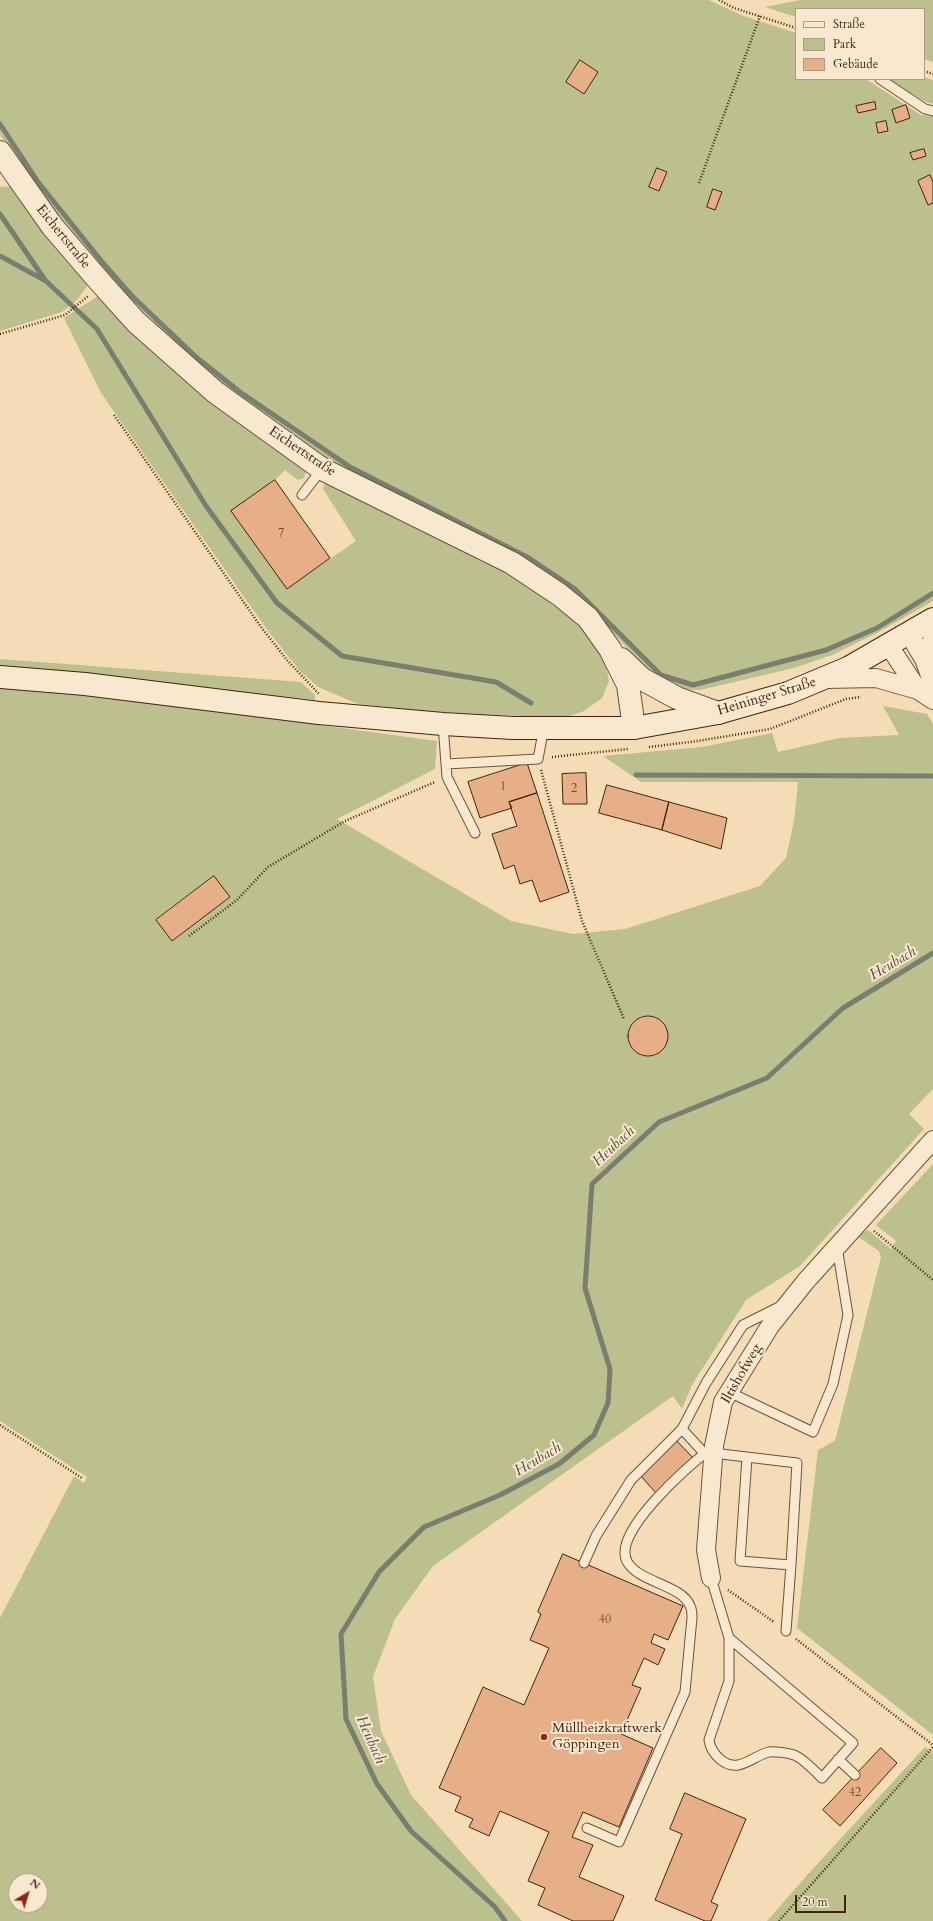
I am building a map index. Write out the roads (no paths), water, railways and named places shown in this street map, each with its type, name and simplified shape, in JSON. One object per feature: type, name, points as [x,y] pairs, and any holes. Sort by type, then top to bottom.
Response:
[{"type":"street","name":"Eichertstraße","points":[[0,152],[9,171],[52,226],[136,322],[215,392],[322,469],[512,563],[560,595],[588,618],[610,649],[628,685],[634,728]]},
{"type":"street","name":"Heininger Straße","points":[[0,677],[85,684],[342,715],[443,724],[490,727],[634,728],[718,713],[788,693],[848,668],[889,646],[933,619]]},
{"type":"street","points":[[909,634],[924,659],[926,687]]},
{"type":"street","points":[[924,659],[933,638]]},
{"type":"street","points":[[889,646],[926,687],[933,700]]},
{"type":"street","points":[[610,649],[642,679],[677,698],[718,713]]},
{"type":"street","points":[[823,679],[876,678],[926,687]]},
{"type":"street","name":"Iltishofweg","points":[[711,1578],[706,1550],[710,1451],[723,1402],[770,1326],[837,1247],[933,1140]]},
{"type":"lane","points":[[882,80],[925,109],[933,111]]},
{"type":"lane","points":[[302,495],[322,469]]},
{"type":"lane","points":[[443,724],[447,777],[475,833]]},
{"type":"lane","points":[[446,764],[538,759],[544,727]]},
{"type":"lane","points":[[729,1392],[813,1432],[833,1384],[848,1315],[837,1247]]},
{"type":"lane","points":[[584,1563],[596,1536],[631,1480],[682,1429],[706,1383],[743,1325],[790,1302]]},
{"type":"lane","points":[[682,1429],[710,1451],[797,1463],[786,1631]]},
{"type":"lane","points":[[587,1828],[619,1842],[685,1692],[692,1618],[690,1606],[683,1595],[650,1580],[629,1565],[624,1556],[624,1549],[630,1534],[662,1492],[710,1451]]},
{"type":"lane","points":[[747,1457],[740,1561],[791,1565]]},
{"type":"lane","points":[[711,1578],[729,1638],[729,1681],[709,1740],[716,1756],[728,1765],[737,1766],[745,1764],[770,1752],[796,1755],[822,1778],[853,1743],[729,1638]]},
{"type":"lane","points":[[838,1759],[856,1775]]},
{"type":"waterway","points":[[0,124],[38,182],[103,263],[131,295],[196,357],[240,392],[350,467],[529,558],[575,589],[661,675],[693,685],[826,650],[877,628],[933,593]]},
{"type":"waterway","points":[[0,214],[45,280]]},
{"type":"waterway","points":[[0,256],[46,281],[97,329],[206,506],[277,603],[342,656],[496,682],[531,703]]},
{"type":"waterway","points":[[636,775],[933,776]]},
{"type":"waterway","name":"Heubach","points":[[505,1921],[495,1907],[411,1831],[377,1784],[346,1719],[341,1634],[379,1572],[424,1527],[500,1495],[559,1464],[594,1435],[608,1403],[610,1369],[585,1288],[592,1184],[659,1122],[767,1078],[843,1008],[933,953]]},
{"type":"place","name":"Müllheizkraftwerk Göppingen","points":[[544,1737]]}]
